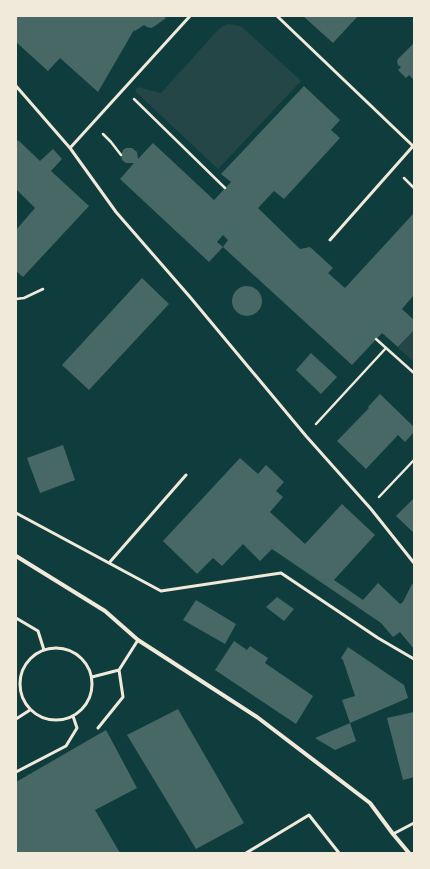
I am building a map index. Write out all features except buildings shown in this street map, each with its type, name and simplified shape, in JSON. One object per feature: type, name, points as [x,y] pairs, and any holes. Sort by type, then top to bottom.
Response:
[{"type":"street","points":[[16,556],[105,611],[138,640],[257,717],[370,803],[409,853]]},
{"type":"lane","points":[[70,148],[190,16]]},
{"type":"lane","points":[[277,16],[414,146],[330,240]]},
{"type":"lane","points":[[16,86],[70,148],[116,212],[190,297],[306,436],[371,509],[414,563]]},
{"type":"lane","points":[[109,563],[186,475]]},
{"type":"lane","points":[[16,513],[161,591],[281,573],[378,638],[414,659]]},
{"type":"lane","points":[[16,618],[38,631],[44,650]]},
{"type":"lane","points":[[92,677],[118,670],[138,640]]},
{"type":"lane","points":[[56,648],[68,650],[79,656],[88,665],[92,677],[90,700],[83,709],[74,716],[63,720],[51,721],[40,717],[30,710],[24,701],[20,690],[20,678],[25,666],[33,656],[44,650],[56,648]]},
{"type":"lane","points":[[98,728],[123,697],[118,670]]},
{"type":"lane","points":[[16,719],[30,710]]},
{"type":"lane","points":[[16,772],[66,746],[77,728],[74,716]]},
{"type":"lane","points":[[246,853],[308,815],[340,853]]},
{"type":"lane","points":[[393,834],[414,823]]},
{"type":"path","points":[[124,89],[225,188]]},
{"type":"path","points":[[16,299],[24,298],[43,289]]},
{"type":"path","points":[[376,339],[414,373]]},
{"type":"path","points":[[306,436],[386,348]]},
{"type":"path","points":[[379,497],[414,460]]},
{"type":"shaded area","points":[[228,24],[242,27],[301,81],[218,169],[135,91],[138,87],[161,93],[217,31]]},
{"type":"shaded area","points":[[414,330],[414,362],[398,348]]}]
